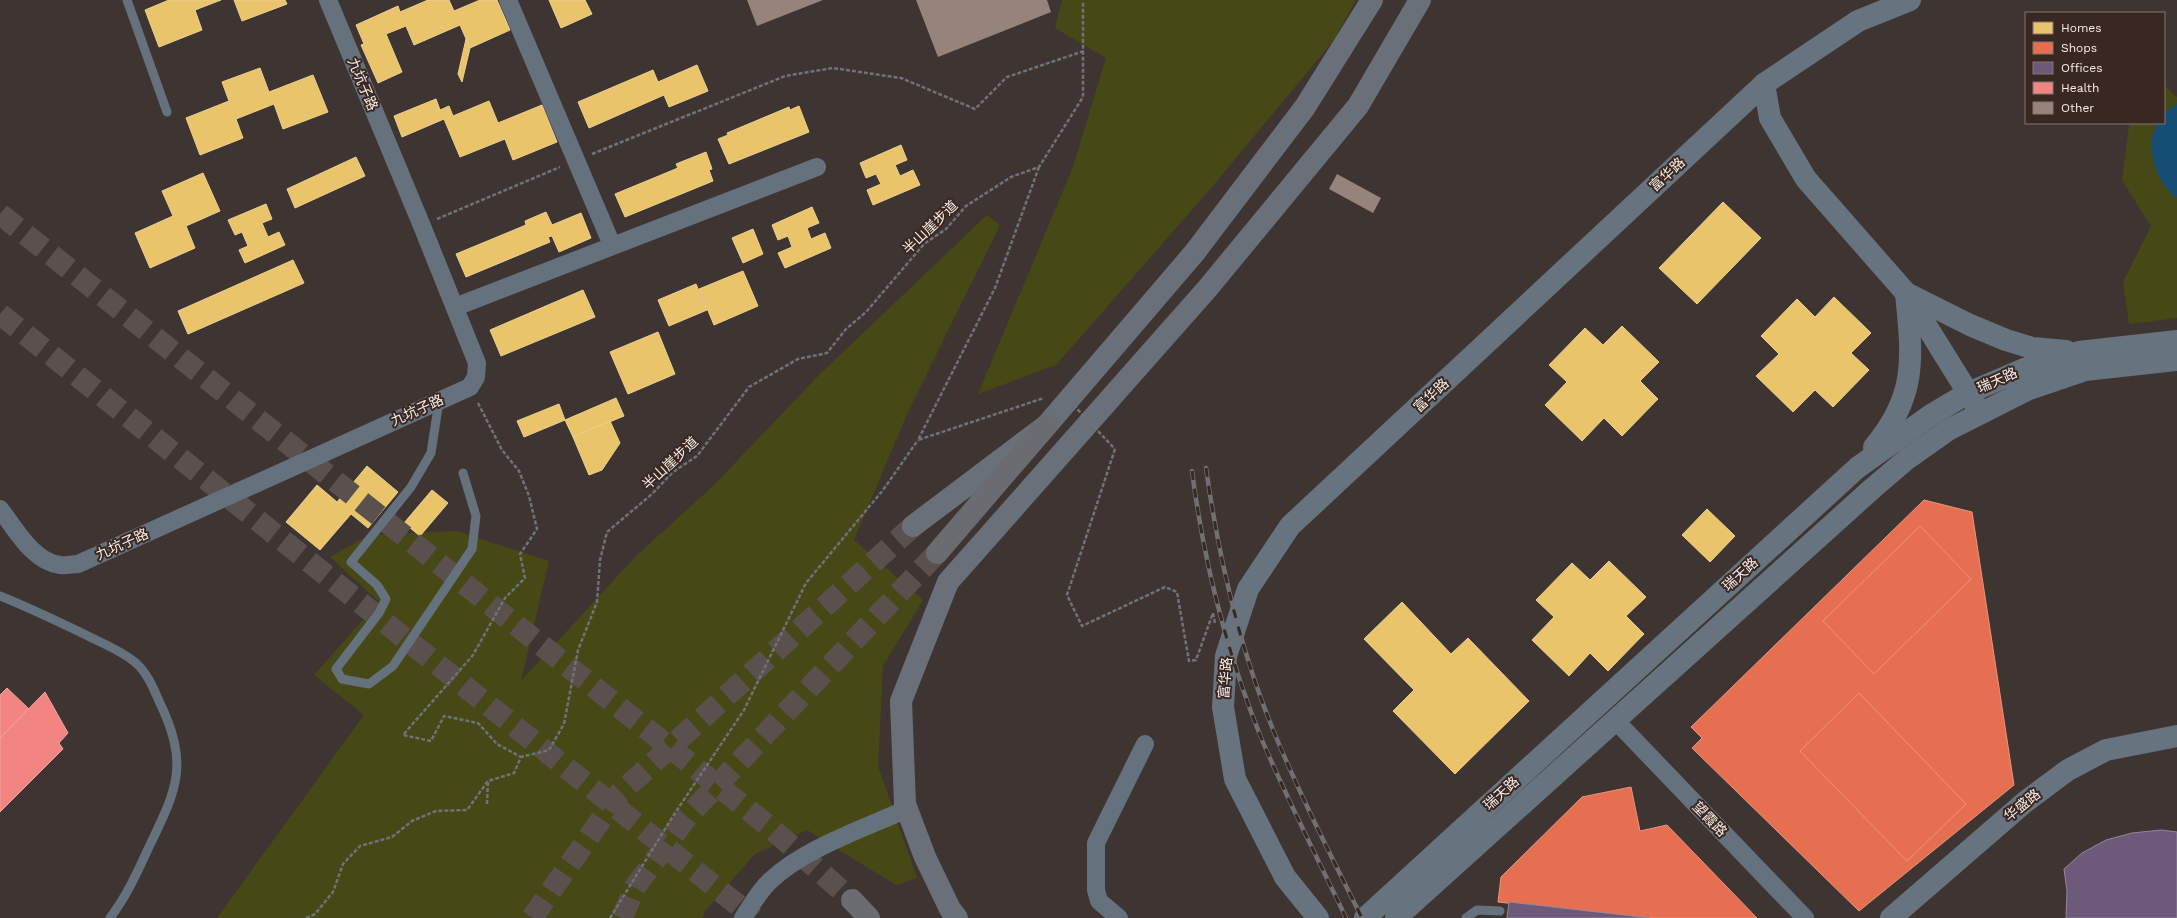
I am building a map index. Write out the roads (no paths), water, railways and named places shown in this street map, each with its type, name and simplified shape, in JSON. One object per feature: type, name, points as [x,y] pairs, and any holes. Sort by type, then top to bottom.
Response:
[{"type":"highway","points":[[937,553],[1047,425]]},
{"type":"highway","points":[[852,900],[869,918]]},
{"type":"main road","points":[[913,526],[1047,425],[1195,252],[1305,107],[1372,0]]},
{"type":"main road","points":[[957,918],[950,909],[925,857],[905,804],[901,701],[948,582],[1207,289],[1358,106],[1420,0]]},
{"type":"street","points":[[508,0],[612,245]]},
{"type":"street","name":"富华路","points":[[1318,918],[1285,877],[1235,779],[1223,707],[1226,656],[1248,588],[1290,526],[1764,84],[1858,21],[1910,0]]},
{"type":"street","name":"九坑子路","points":[[0,509],[35,553],[47,562],[60,566],[78,564],[470,387],[476,377],[477,363],[332,1]]},
{"type":"street","points":[[1764,84],[1770,118],[1806,179],[1906,293],[1980,412]]},
{"type":"street","points":[[455,307],[612,245],[818,167]]},
{"type":"street","points":[[1906,293],[1970,325],[2012,342],[2032,348],[2079,352]]},
{"type":"street","points":[[1857,468],[1889,428],[1905,396],[1910,376],[1911,353],[1906,293]]},
{"type":"street","name":"瑞天路","points":[[1365,918],[1857,468],[1931,415],[1968,393],[2024,369],[2079,352],[2177,341]]},
{"type":"street","name":"瑞天路","points":[[1396,918],[1872,488],[1942,434],[1980,412],[2029,389],[2085,370],[2177,360]]},
{"type":"street","name":"望霞路","points":[[1615,720],[1805,918]]},
{"type":"street","name":"华盛路","points":[[1891,918],[2025,802],[2068,770],[2106,750],[2177,736]]},
{"type":"street","points":[[1119,918],[1099,901],[1096,890],[1096,843],[1145,744]]},
{"type":"street","points":[[743,918],[768,882],[782,870],[820,848],[907,809]]},
{"type":"lane","points":[[127,0],[167,112]]},
{"type":"lane","points":[[439,401],[431,453],[411,487],[351,562],[378,585],[386,599],[379,614],[336,668],[342,679],[369,684],[393,666],[472,550],[476,516],[463,473]]},
{"type":"lane","points":[[0,596],[111,647],[136,663],[148,677],[170,722],[177,757],[176,778],[170,803],[130,888],[110,918]]},
{"type":"lane","points":[[1466,918],[1477,910],[1500,911]]},
{"type":"water","points":[[2177,103],[2177,198],[2166,188],[2158,174],[2153,159],[2151,144],[2152,136],[2157,124],[2165,124],[2165,113]]},
{"type":"tunnel","points":[[0,214],[771,828],[852,900]]},
{"type":"tunnel","points":[[0,314],[754,918]]},
{"type":"tunnel","points":[[532,918],[619,794],[913,526]]},
{"type":"tunnel","points":[[622,918],[635,887],[687,817],[937,553]]},
{"type":"railway","points":[[1206,468],[1217,537],[1232,605],[1263,705],[1296,783],[1362,918]]},
{"type":"railway","points":[[1192,471],[1203,540],[1218,608],[1249,708],[1272,763],[1346,918]]}]
